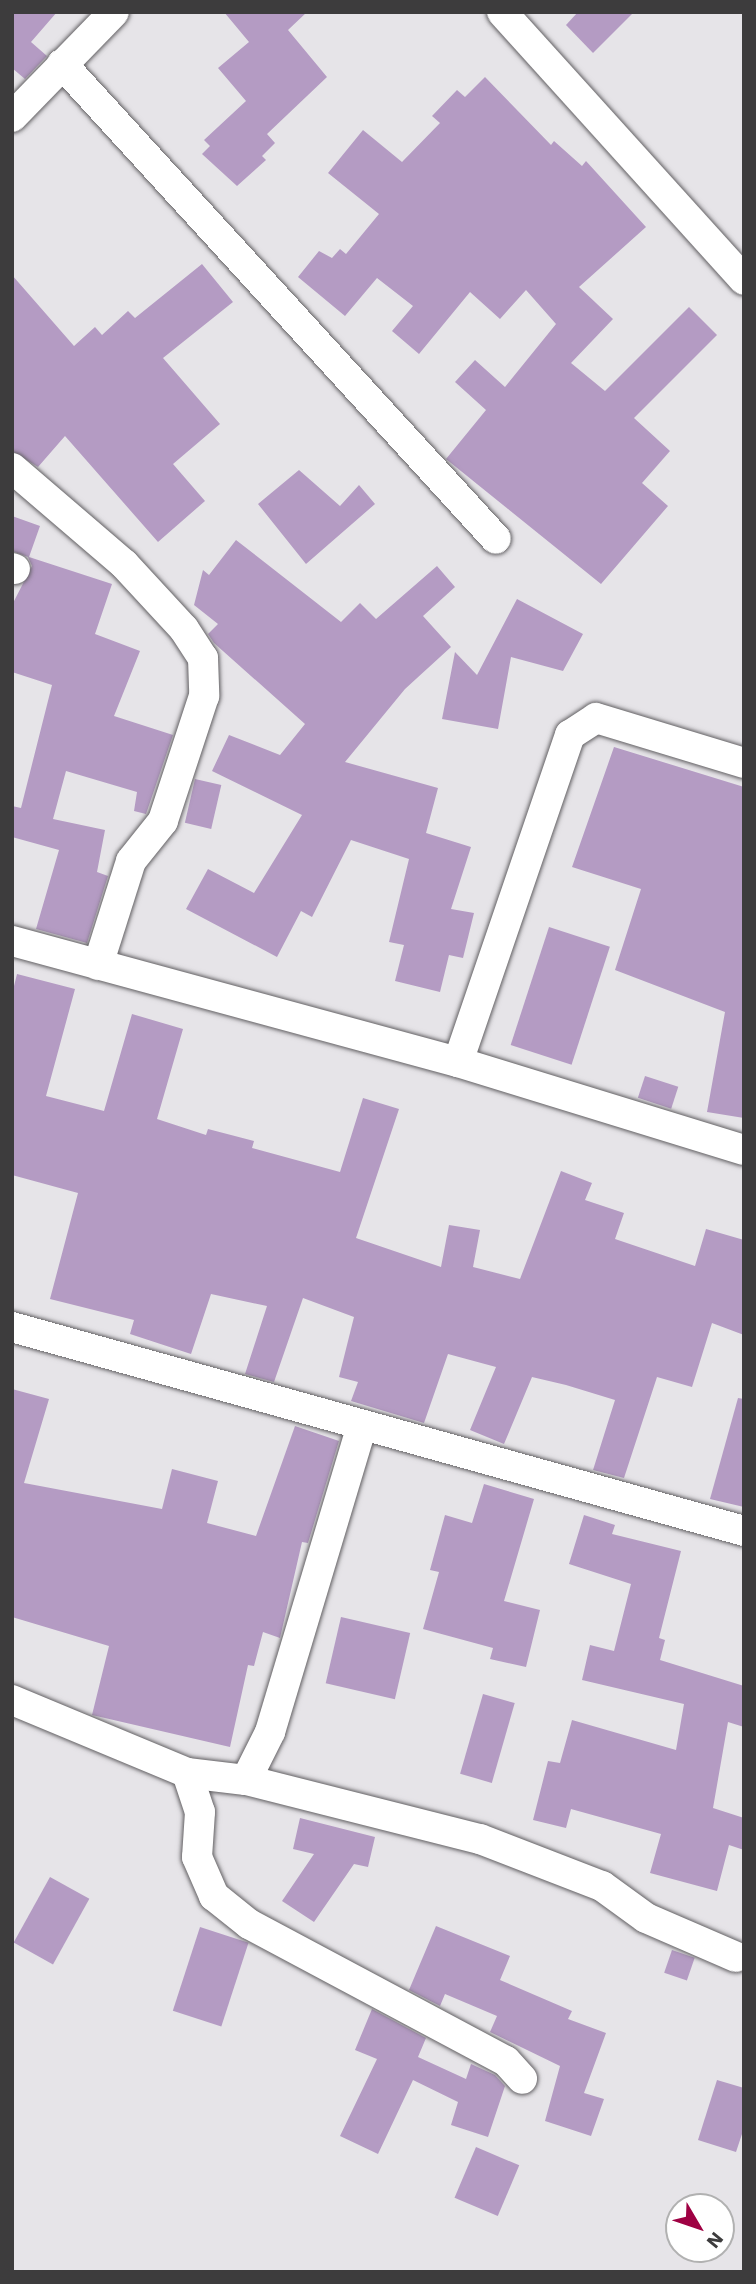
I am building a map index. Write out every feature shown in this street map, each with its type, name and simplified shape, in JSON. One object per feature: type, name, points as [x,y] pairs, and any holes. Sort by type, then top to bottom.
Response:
[{"type":"street","points":[[12,117],[114,12]]},
{"type":"street","points":[[502,12],[744,280]]},
{"type":"street","points":[[62,64],[496,540]]},
{"type":"street","points":[[12,468],[124,564],[203,658],[204,696],[163,821],[131,861],[98,965]]},
{"type":"street","points":[[458,1062],[570,735],[596,718],[744,763]]},
{"type":"street","points":[[12,941],[458,1062],[744,1150]]},
{"type":"street","points":[[12,1326],[744,1531]]},
{"type":"street","points":[[246,1780],[275,1718],[362,1425]]},
{"type":"street","points":[[12,1700],[187,1773],[246,1780],[480,1839],[602,1886],[646,1918],[736,1957]]},
{"type":"street","points":[[187,1773],[200,1812],[197,1857],[214,1896],[249,1924],[506,2061],[522,2079]]},
{"type":"building","points":[[12,12],[57,12],[31,42],[47,56],[25,79],[12,68]]},
{"type":"building","points":[[224,12],[307,12],[288,30],[327,77],[267,134],[275,143],[262,156],[266,160],[237,186],[202,154],[210,146],[204,140],[246,101],[218,68],[249,42]]},
{"type":"building","points":[[578,12],[634,12],[593,53],[566,25]]},
{"type":"building","points":[[485,77],[551,145],[554,141],[582,166],[586,161],[646,227],[579,287],[613,319],[571,363],[605,391],[689,307],[717,335],[634,418],[670,451],[642,483],[668,506],[601,584],[446,459],[486,410],[455,382],[475,360],[505,387],[556,324],[526,290],[500,319],[470,292],[419,354],[392,331],[413,306],[377,278],[345,316],[298,277],[319,251],[332,258],[340,249],[346,254],[379,214],[328,173],[363,130],[402,162],[440,123],[432,116],[457,90],[465,97]]},
{"type":"building","points":[[202,264],[233,302],[163,358],[220,424],[173,464],[205,501],[158,542],[65,436],[38,467],[12,451],[12,275],[74,346],[95,327],[102,335],[128,311],[135,318]]},
{"type":"building","points":[[299,470],[340,506],[359,485],[375,504],[306,564],[258,504]]},
{"type":"building","points":[[12,516],[40,526],[29,557],[112,584],[95,634],[140,651],[114,716],[173,735],[146,814],[134,811],[137,792],[66,771],[53,819],[105,830],[97,872],[108,876],[87,943],[36,929],[59,850],[12,837],[12,806],[21,808],[52,685],[12,672],[12,605],[32,566],[28,557],[12,551]]},
{"type":"building","points":[[236,540],[341,622],[360,603],[376,619],[437,566],[455,587],[423,616],[451,647],[405,689],[345,762],[438,788],[426,833],[471,847],[451,909],[474,913],[463,958],[449,955],[440,992],[395,981],[404,945],[389,942],[409,859],[351,840],[312,917],[301,911],[277,957],[186,909],[208,869],[254,893],[302,815],[212,771],[229,735],[280,755],[305,724],[214,643],[208,634],[218,624],[194,605],[203,570],[209,575]]},
{"type":"building","points":[[517,599],[583,634],[563,671],[511,657],[498,729],[442,719],[455,652],[477,675]]},
{"type":"building","points":[[614,747],[744,787],[744,1118],[707,1112],[725,1012],[615,970],[641,889],[572,867]]},
{"type":"building","points":[[195,779],[221,785],[211,829],[185,823]]},
{"type":"building","points":[[549,927],[610,947],[572,1065],[511,1045]]},
{"type":"building","points":[[17,974],[75,989],[46,1096],[104,1111],[132,1014],[183,1029],[157,1119],[206,1135],[208,1129],[254,1141],[252,1148],[340,1172],[363,1098],[399,1109],[356,1238],[441,1267],[449,1225],[480,1230],[473,1267],[520,1279],[561,1171],[592,1183],[585,1200],[624,1213],[615,1239],[695,1266],[706,1229],[744,1240],[744,1335],[712,1323],[692,1387],[657,1377],[624,1478],[593,1470],[615,1400],[566,1385],[532,1377],[504,1444],[470,1430],[496,1367],[448,1354],[424,1423],[351,1401],[358,1382],[339,1377],[354,1317],[303,1298],[274,1382],[245,1374],[267,1306],[211,1294],[191,1354],[130,1334],[134,1320],[50,1299],[78,1193],[12,1175],[12,994]]},
{"type":"building","points":[[645,1076],[678,1087],[671,1109],[638,1098]]},
{"type":"building","points":[[12,1389],[49,1399],[24,1483],[162,1509],[172,1469],[218,1481],[207,1523],[256,1536],[295,1426],[339,1441],[308,1543],[302,1542],[280,1638],[263,1632],[254,1666],[248,1665],[230,1747],[92,1715],[109,1646],[12,1617]]},
{"type":"building","points":[[738,1398],[744,1399],[744,1507],[710,1499]]},
{"type":"building","points":[[484,1484],[534,1499],[504,1601],[540,1610],[526,1667],[490,1659],[493,1648],[423,1629],[439,1572],[430,1570],[445,1515],[472,1523]]},
{"type":"building","points":[[584,1515],[615,1525],[612,1534],[681,1551],[659,1638],[665,1640],[660,1660],[744,1686],[744,1727],[728,1722],[713,1808],[744,1818],[744,1850],[729,1845],[717,1891],[650,1873],[661,1834],[571,1809],[566,1828],[533,1820],[548,1761],[560,1763],[572,1720],[676,1750],[684,1704],[582,1680],[590,1645],[614,1651],[631,1584],[569,1564]]},
{"type":"building","points":[[341,1617],[410,1633],[395,1699],[326,1683]]},
{"type":"building","points":[[483,1694],[515,1703],[492,1783],[460,1774]]},
{"type":"building","points":[[300,1818],[375,1837],[368,1867],[354,1864],[314,1922],[282,1901],[314,1854],[293,1849]]},
{"type":"building","points":[[50,1877],[89,1899],[53,1964],[14,1943]]},
{"type":"building","points":[[436,1926],[510,1956],[500,1980],[572,2011],[568,2019],[606,2033],[584,2093],[604,2099],[591,2136],[545,2121],[560,2066],[490,2032],[497,2016],[445,1994],[440,2006],[409,1990]]},
{"type":"building","points":[[200,1927],[249,1943],[221,2026],[173,2011]]},
{"type":"building","points":[[672,1950],[695,1958],[687,1981],[664,1973]]},
{"type":"building","points":[[372,2009],[426,2038],[418,2057],[466,2079],[471,2064],[495,2075],[505,2086],[488,2137],[451,2125],[458,2102],[413,2080],[378,2154],[340,2136],[377,2059],[355,2050]]},
{"type":"building","points":[[717,2080],[744,2088],[744,2128],[736,2152],[698,2140]]},
{"type":"building","points":[[476,2147],[519,2165],[498,2216],[455,2198]]}]
